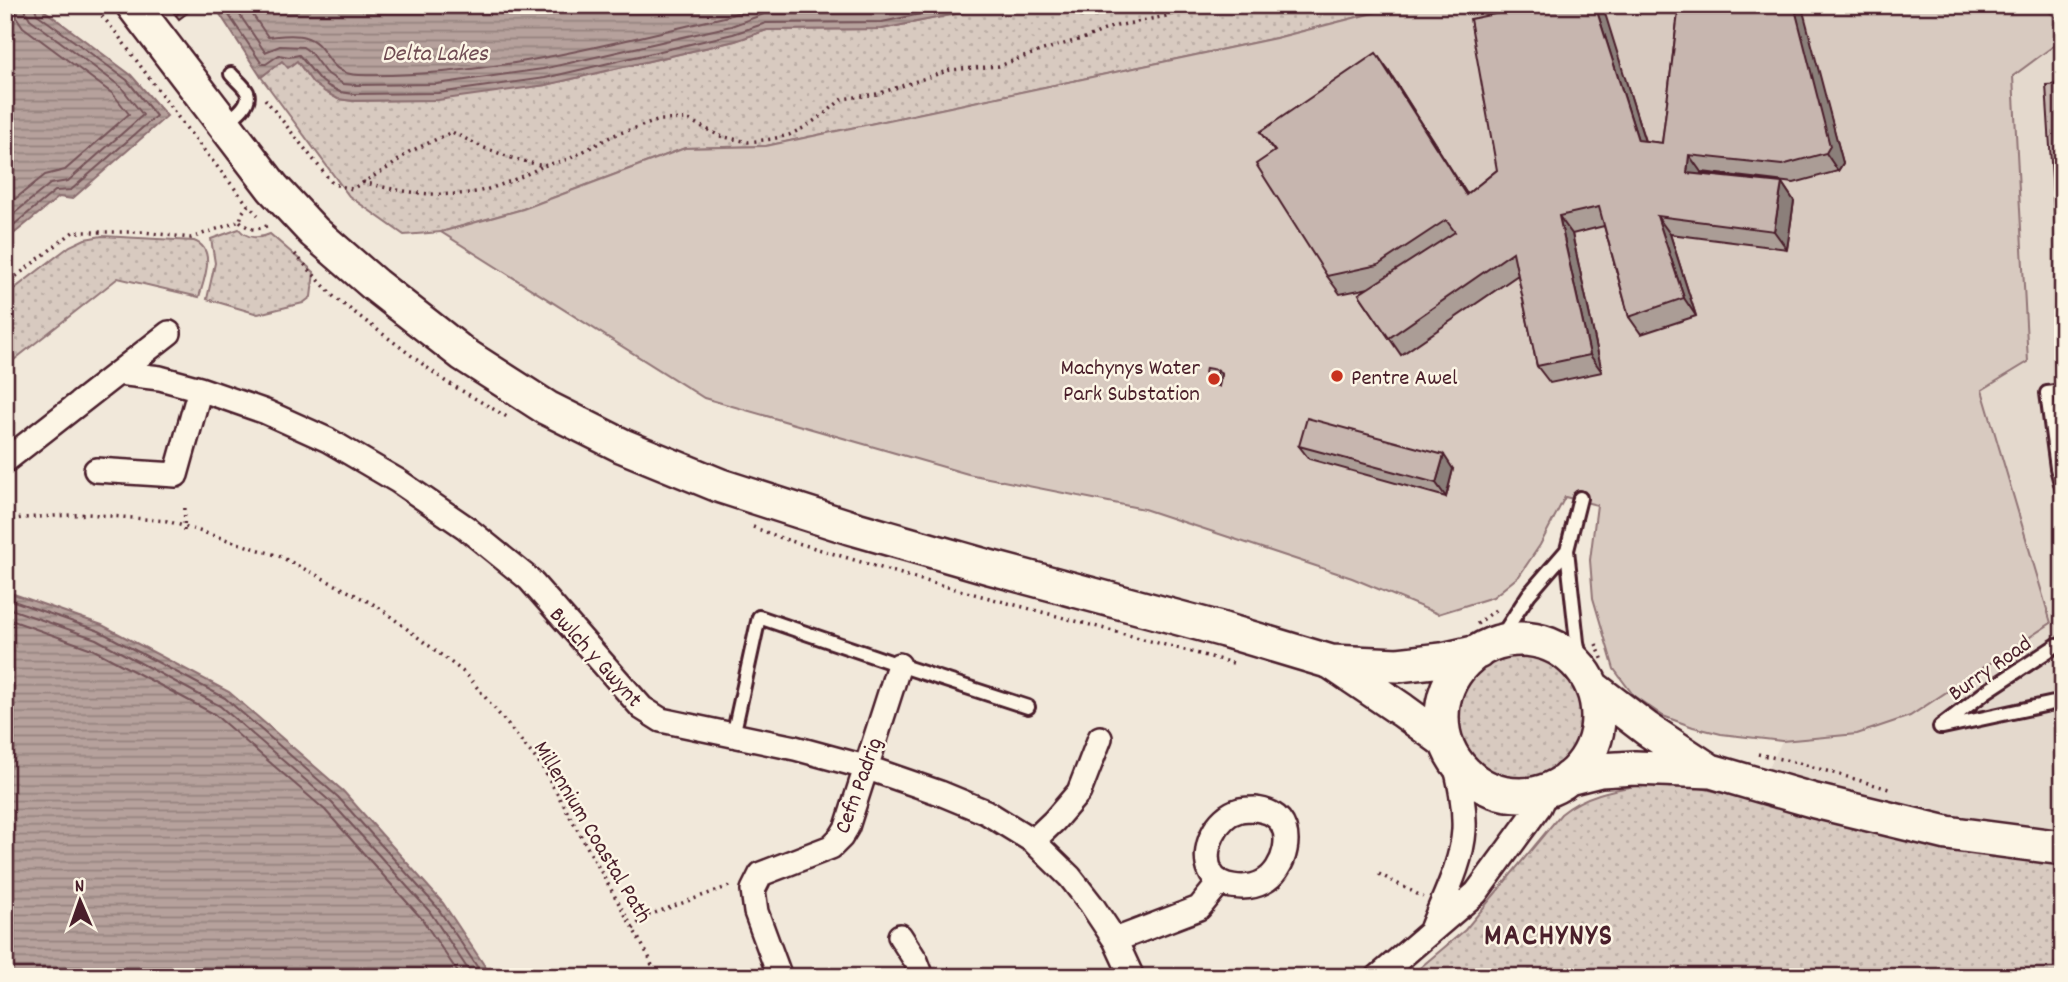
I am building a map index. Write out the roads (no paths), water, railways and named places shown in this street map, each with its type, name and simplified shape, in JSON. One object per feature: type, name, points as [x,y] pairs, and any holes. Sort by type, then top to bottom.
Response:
[{"type":"main road","points":[[133,5],[205,119],[314,233],[463,354],[547,408],[623,446],[721,486],[849,527],[1331,662],[1398,665],[1442,660],[1483,640],[1519,639],[1540,642],[1571,659],[1594,667],[1647,729],[1711,771]]},
{"type":"main road","points":[[1450,751],[1442,723],[1443,704],[1450,683],[1483,640]]},
{"type":"main road","points":[[1331,662],[1402,710],[1450,751],[1466,774],[1482,786],[1500,793],[1524,795],[1600,770],[1635,768],[1711,771],[1815,801],[1947,833],[2063,848]]},
{"type":"main road","points":[[1558,784],[1584,761],[1595,739],[1597,713],[1594,667]]},
{"type":"street","points":[[5,460],[169,333]]},
{"type":"street","name":"Bwlch y Gwynt","points":[[118,373],[160,378],[266,412],[328,440],[398,481],[465,527],[529,579],[642,708],[661,720],[795,748],[865,767],[986,812],[1034,841],[1070,877],[1115,940],[1132,977]]},
{"type":"street","points":[[96,470],[176,475],[200,389]]},
{"type":"street","name":"Cefn Padrig","points":[[779,977],[756,912],[753,890],[761,874],[831,847],[841,837],[847,827],[898,665]]},
{"type":"street","points":[[1034,841],[1079,792],[1100,738]]},
{"type":"street","points":[[1430,933],[1458,861],[1464,832],[1462,795],[1450,751]]},
{"type":"street","points":[[1378,977],[1476,892],[1558,784]]},
{"type":"street","points":[[1115,940],[1199,908],[1220,882]]},
{"type":"street","points":[[900,936],[916,961],[922,977]]},
{"type":"lane","points":[[205,119],[242,108],[247,100],[246,91],[231,74]]},
{"type":"lane","points":[[2063,391],[2047,393],[2057,468],[2063,491]]},
{"type":"lane","points":[[1580,498],[1567,550],[1577,642],[1594,667]]},
{"type":"lane","points":[[1483,640],[1529,594],[1567,550]]},
{"type":"lane","points":[[733,736],[759,617],[1028,707]]},
{"type":"lane","name":"Burry Road","points":[[2063,644],[2057,645],[1987,691],[1940,727],[2063,702]]},
{"type":"water","points":[[5,5],[37,5],[131,75],[167,116],[72,199],[59,197],[5,241]]},
{"type":"water","name":"Delta Lakes","points":[[214,5],[1000,5],[882,29],[767,30],[735,41],[546,85],[438,100],[353,101],[338,99],[325,92],[313,83],[297,61],[288,68],[282,61],[261,77]]},
{"type":"water","points":[[5,591],[102,625],[229,692],[343,791],[443,903],[492,977],[5,977]]},
{"type":"place","name":"Pentre Awel","points":[[1337,376]]},
{"type":"place","name":"Machynys Water Park Substation","points":[[1214,379]]},
{"type":"district","name":"MACHYNYS","points":[[1549,934]]}]
